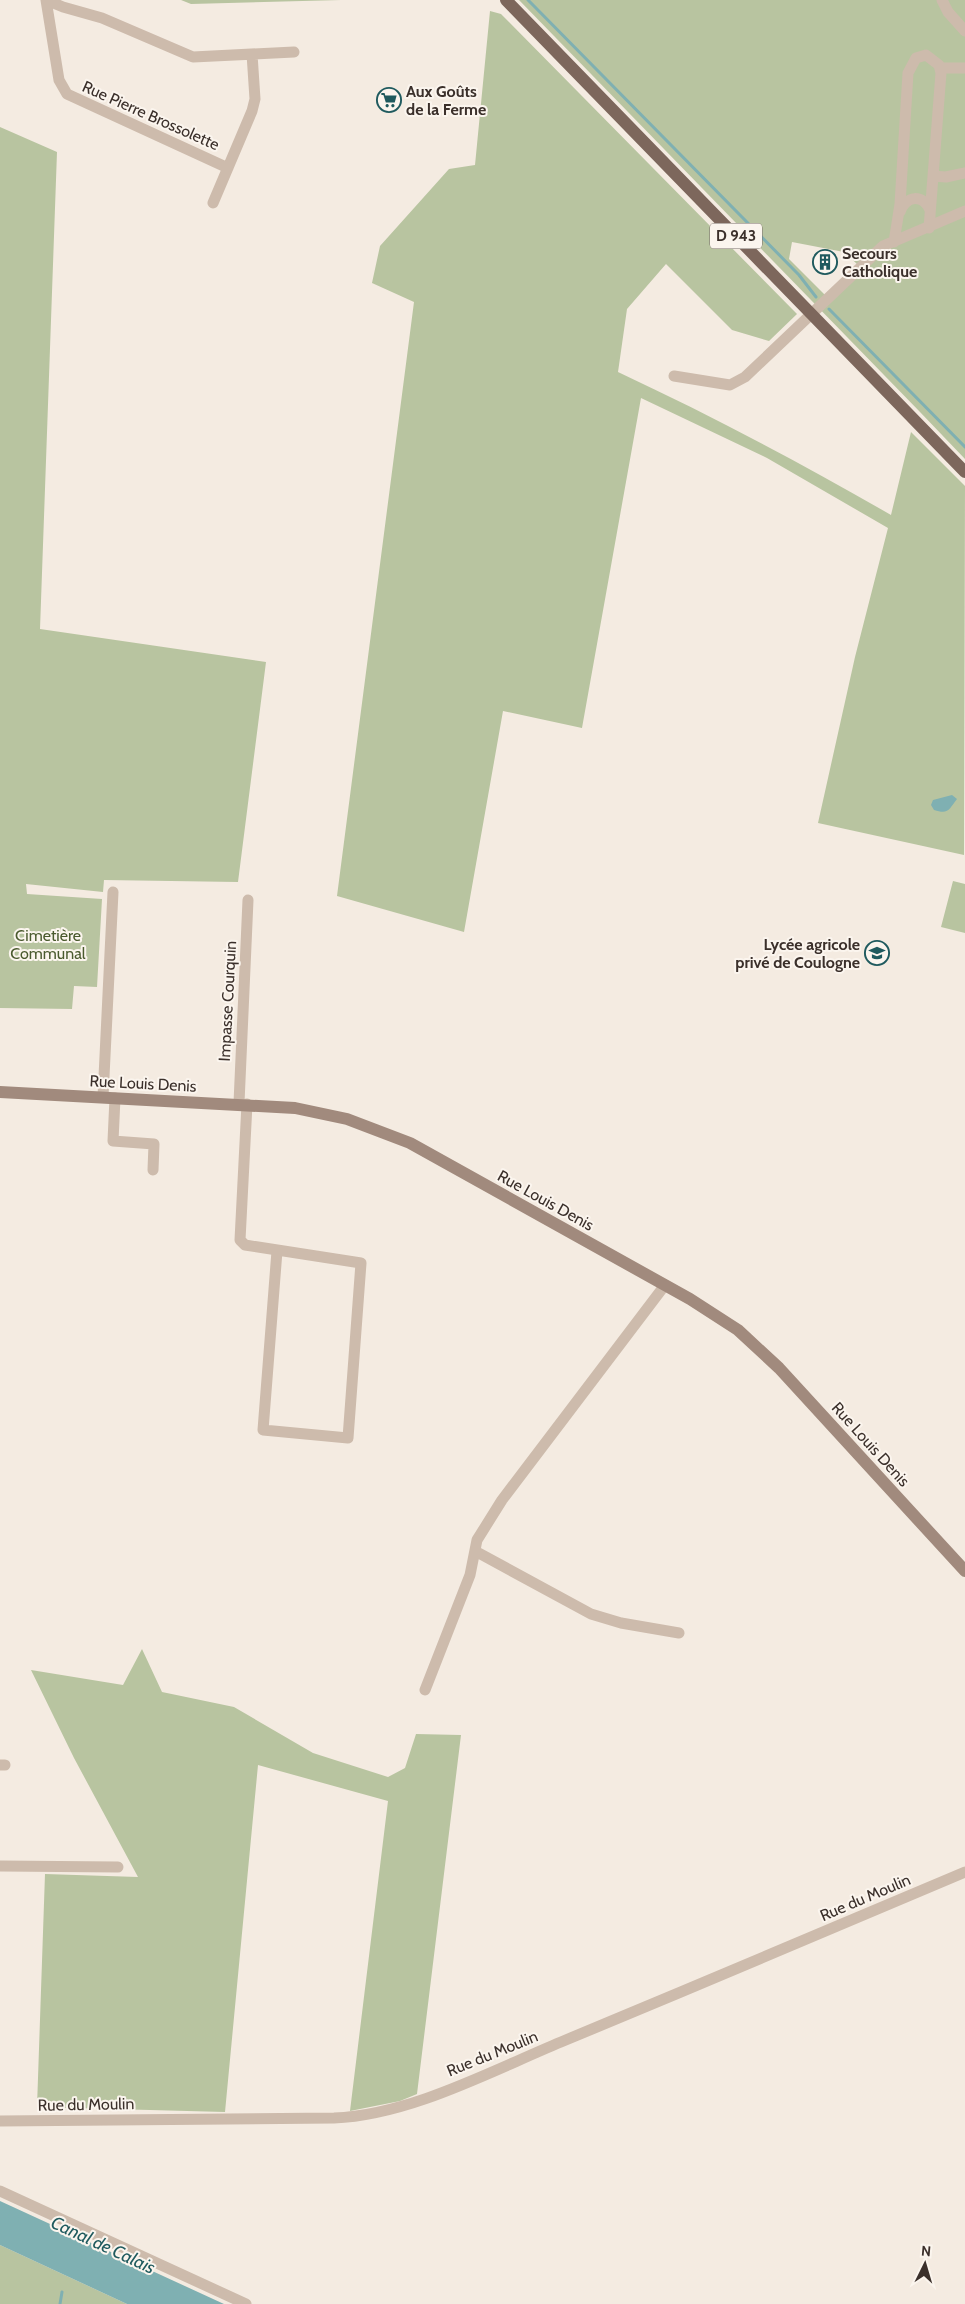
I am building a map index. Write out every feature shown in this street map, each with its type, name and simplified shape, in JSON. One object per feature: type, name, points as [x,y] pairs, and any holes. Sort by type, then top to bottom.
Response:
[{"type":"main road","name":"D 943","points":[[506,0],[965,472]]},
{"type":"street","points":[[46,0],[102,18],[186,55],[201,57],[294,52]]},
{"type":"street","name":"Rue Pierre Brossolette","points":[[46,0],[59,80],[66,94],[228,168]]},
{"type":"street","points":[[942,0],[948,12],[965,31]]},
{"type":"street","points":[[213,203],[254,104],[252,54]]},
{"type":"street","points":[[894,242],[898,216],[908,73],[916,58],[926,56],[933,59],[940,68],[929,228]]},
{"type":"street","points":[[940,68],[965,68]]},
{"type":"street","points":[[933,176],[946,177],[965,173]]},
{"type":"street","points":[[898,216],[907,201],[913,198],[921,199],[927,203],[930,210]]},
{"type":"street","points":[[674,376],[730,385],[745,376],[883,246],[929,228],[965,210]]},
{"type":"street","points":[[114,892],[109,1098],[112,1141],[154,1144],[153,1170]]},
{"type":"street","name":"Impasse Courquin","points":[[248,900],[240,1240],[245,1245],[277,1251]]},
{"type":"street","name":"Rue Louis Denis","points":[[0,1092],[243,1104],[321,1112],[360,1123],[397,1137],[665,1285],[726,1321],[764,1352],[965,1571]]},
{"type":"street","points":[[277,1251],[361,1263],[348,1438],[263,1430],[277,1251]]},
{"type":"street","points":[[425,1690],[470,1575],[480,1535],[502,1500],[665,1285]]},
{"type":"street","points":[[475,1551],[591,1614],[621,1623],[679,1633]]},
{"type":"street","points":[[0,1866],[118,1867]]},
{"type":"street","name":"Rue du Moulin","points":[[0,2121],[334,2118],[386,2111],[425,2098],[557,2044],[965,1872]]},
{"type":"street","points":[[0,2191],[246,2304]]},
{"type":"green space","points":[[181,0],[341,0],[191,4]]},
{"type":"green space","points":[[519,0],[965,0],[965,459]],"holes":[[[792,242],[844,252],[857,264],[825,295],[789,259]]]},
{"type":"green space","points":[[490,11],[501,14],[797,314],[769,341],[732,330],[666,264],[627,309],[618,372],[756,440],[891,515],[911,432],[965,486],[964,855],[818,823],[855,657],[888,528],[767,458],[641,398],[582,728],[503,711],[464,932],[337,896],[414,302],[372,283],[380,246],[449,169],[475,165]]},
{"type":"green space","name":"Cimetière Communal","points":[[0,127],[57,152],[40,629],[266,662],[238,882],[104,880],[103,892],[26,884],[27,894],[102,899],[97,987],[74,986],[72,1009],[0,1008]]},
{"type":"green space","points":[[953,881],[965,884],[965,933],[941,927]]},
{"type":"green space","points":[[142,1649],[162,1692],[234,1707],[313,1753],[388,1777],[405,1768],[416,1734],[461,1735],[417,2094],[400,2101],[350,2111],[388,1801],[258,1765],[225,2112],[37,2107],[45,1874],[138,1877],[74,1758],[31,1670],[123,1685]]},
{"type":"green space","points":[[0,2245],[127,2304],[0,2304]]},
{"type":"water","points":[[952,795],[957,799],[948,810],[943,812],[934,810],[931,805],[933,800]]},
{"type":"water","points":[[0,2201],[224,2304],[127,2304],[0,2245]]},
{"type":"waterway","points":[[528,0],[799,275],[816,297]]},
{"type":"waterway","points":[[829,309],[965,447]]},
{"type":"waterway","points":[[60,2304],[62,2292]]},
{"type":"place","name":"Aux Goûts de la Ferme","points":[[389,100]]},
{"type":"place","name":"Secours Catholique","points":[[825,262]]},
{"type":"place","name":"Lycée agricole privé de Coulogne","points":[[877,953]]},
{"type":"water label","name":"Canal de Calais","points":[[103,2245]]}]
